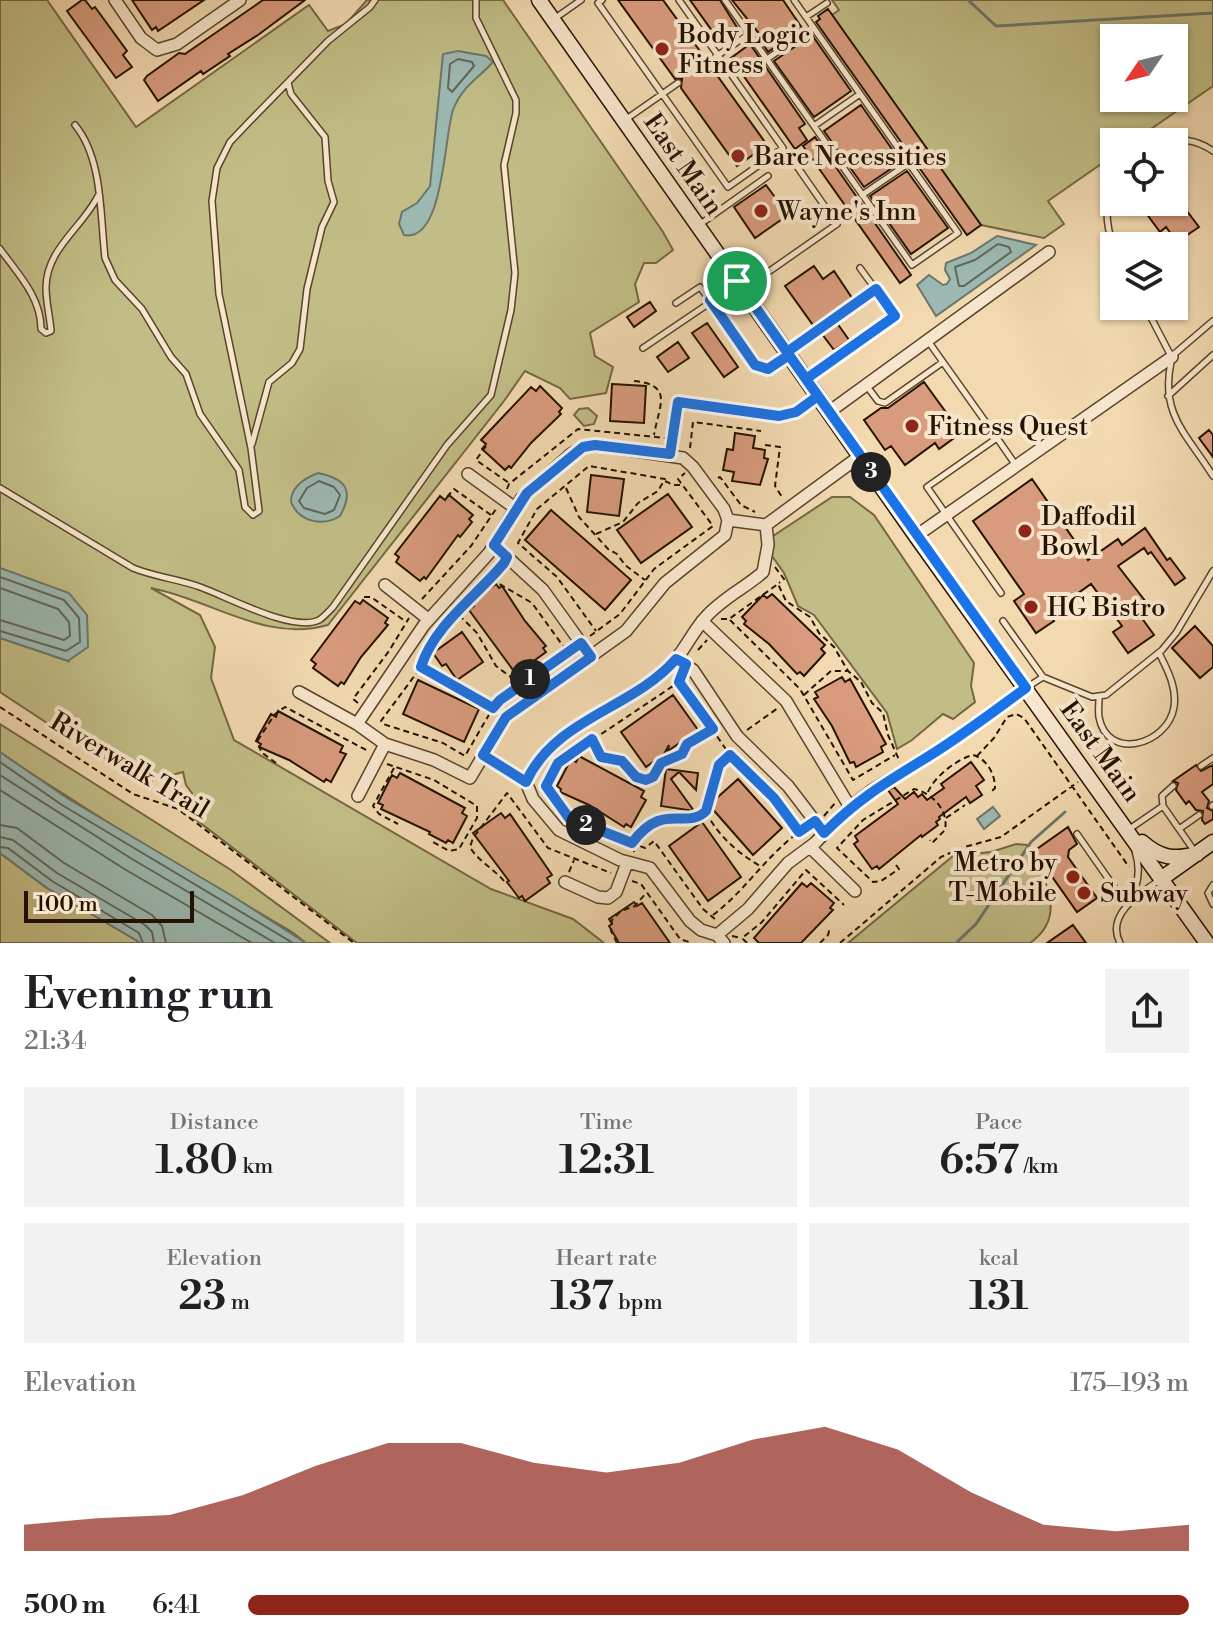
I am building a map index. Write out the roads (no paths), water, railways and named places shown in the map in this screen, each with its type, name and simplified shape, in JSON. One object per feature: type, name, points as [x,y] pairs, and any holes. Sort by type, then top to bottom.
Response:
[{"type":"main road","name":"East Main","points":[[539,0],[1207,943]]},
{"type":"main road","points":[[1128,830],[1152,851],[1163,856],[1174,858],[1197,854]]},
{"type":"main road","points":[[1161,879],[1213,842]]},
{"type":"street","points":[[115,0],[141,38],[157,50],[177,44],[240,0]]},
{"type":"street","points":[[829,412],[1049,252]]},
{"type":"street","points":[[916,536],[1172,357]]},
{"type":"street","points":[[299,692],[357,724],[385,744],[434,760],[470,778],[506,717],[635,623],[665,583],[725,535],[728,520],[724,509],[688,462],[670,454],[595,445],[583,447],[531,488],[483,560],[428,619],[357,724]]},
{"type":"street","points":[[728,520],[764,519],[860,456]]},
{"type":"street","points":[[468,474],[515,508]]},
{"type":"street","points":[[526,782],[539,761],[560,739],[681,662],[702,621],[763,572],[769,537],[764,519]]},
{"type":"street","points":[[494,545],[543,590],[591,657]]},
{"type":"street","points":[[385,585],[428,619]]},
{"type":"street","points":[[702,621],[786,701],[850,807]]},
{"type":"street","points":[[681,662],[693,670],[737,736],[788,786],[824,833]]},
{"type":"street","points":[[483,755],[526,782],[533,799],[559,830],[632,863],[647,866],[696,927],[721,939],[788,863],[810,847],[850,807],[938,751],[1026,688]]},
{"type":"street","points":[[358,796],[385,744]]},
{"type":"street","points":[[810,847],[855,891]]},
{"type":"street","points":[[565,882],[605,898],[616,892],[632,863]]},
{"type":"lane","points":[[75,125],[83,134],[95,168],[105,258],[110,271],[142,309],[171,357],[186,374],[200,414],[239,470],[245,507],[253,515],[259,511],[251,448],[219,294],[212,201],[217,168],[222,154],[288,82],[328,41],[375,0]]},
{"type":"lane","points":[[0,488],[133,568],[157,577],[203,588],[238,605],[309,623],[321,619],[333,607],[447,445],[491,395],[511,310],[515,273],[504,165],[516,100],[476,18],[476,0]]},
{"type":"lane","points":[[553,20],[581,0]]},
{"type":"lane","points":[[602,0],[598,3],[728,187],[783,148],[679,0]]},
{"type":"lane","points":[[725,0],[912,265],[958,233],[794,0]]},
{"type":"lane","points":[[806,17],[827,3]]},
{"type":"lane","points":[[767,59],[813,27]]},
{"type":"lane","points":[[708,62],[749,34]]},
{"type":"lane","points":[[251,448],[269,382],[292,363],[300,349],[307,289],[322,227],[334,202],[328,181],[325,137],[291,94],[288,82]]},
{"type":"lane","points":[[624,121],[678,83]]},
{"type":"lane","points":[[814,126],[860,94]]},
{"type":"lane","points":[[1188,141],[1205,145],[1213,151]]},
{"type":"lane","points":[[862,195],[909,163]]},
{"type":"lane","points":[[643,348],[738,282],[837,224],[796,165]]},
{"type":"lane","points":[[698,226],[768,176]]},
{"type":"lane","points":[[0,249],[33,296],[39,310],[41,329],[46,333],[51,331],[46,288],[49,268],[60,246],[92,208],[98,195]]},
{"type":"lane","points":[[738,282],[750,264]]},
{"type":"lane","points":[[806,379],[895,316],[860,268]]},
{"type":"lane","points":[[676,303],[700,287],[755,365],[768,369],[876,289]]},
{"type":"lane","points":[[1152,320],[1172,357],[1167,396],[1173,413],[1213,476]]},
{"type":"lane","points":[[1172,357],[1213,321]]},
{"type":"lane","points":[[928,341],[1017,465]]},
{"type":"lane","points":[[1167,396],[1213,355]]},
{"type":"lane","points":[[866,385],[878,401],[885,403],[943,362]]},
{"type":"lane","points":[[670,454],[678,402],[779,416],[796,412],[818,396]]},
{"type":"lane","points":[[997,438],[927,487],[1001,593]]},
{"type":"lane","points":[[1003,621],[1043,677],[1099,698],[1159,653],[1176,633],[1213,571]]},
{"type":"lane","points":[[1099,698],[1099,718],[1104,730],[1113,738],[1130,745],[1149,740],[1162,729],[1175,705],[1169,674],[1159,653]]},
{"type":"lane","points":[[1026,688],[1043,677]]},
{"type":"lane","points":[[1201,766],[1213,758]]},
{"type":"lane","points":[[1173,786],[1162,796],[1163,806],[1197,854]]},
{"type":"lane","points":[[1117,942],[1118,924],[1137,886],[1138,860],[1128,830],[1163,806]]},
{"type":"lane","points":[[1179,829],[1199,815]]},
{"type":"lane","points":[[1077,834],[1126,904]]},
{"type":"lane","points":[[1126,904],[1161,879]]},
{"type":"lane","points":[[1213,885],[1208,893],[1213,904]]},
{"type":"water","points":[[458,51],[486,56],[493,62],[466,89],[453,110],[440,185],[427,222],[417,233],[404,235],[399,224],[402,212],[417,203],[430,186],[443,54]]},
{"type":"water","points":[[997,236],[1036,245],[936,316],[917,285],[929,275],[943,285],[947,284],[950,279],[945,270],[946,263],[971,253]]},
{"type":"water","points":[[318,473],[336,479],[347,493],[340,516],[319,522],[300,514],[291,502],[293,492],[300,484]]},
{"type":"water","points":[[0,568],[69,593],[87,615],[88,647],[68,661],[0,638]]},
{"type":"water","points":[[0,752],[67,798],[306,943],[141,943],[47,888],[0,853]]},
{"type":"water","points":[[993,807],[1000,816],[984,829],[977,819]]},
{"type":"waterway","points":[[968,0],[996,26],[1213,13]]},
{"type":"waterway","points":[[956,943],[976,924],[1031,842],[1065,812]]},
{"type":"place","name":"Body Logic Fitness","points":[[662,49]]},
{"type":"place","name":"Bare Necessities","points":[[738,156]]},
{"type":"place","name":"Wayne's Inn","points":[[761,211]]},
{"type":"place","name":"Fitness Quest","points":[[912,426]]},
{"type":"place","name":"Daffodil Bowl","points":[[1025,531]]},
{"type":"place","name":"HG Bistro","points":[[1031,607]]},
{"type":"place","name":"Metro by T-Mobile","points":[[1073,877]]},
{"type":"place","name":"Subway","points":[[1084,893]]}]
